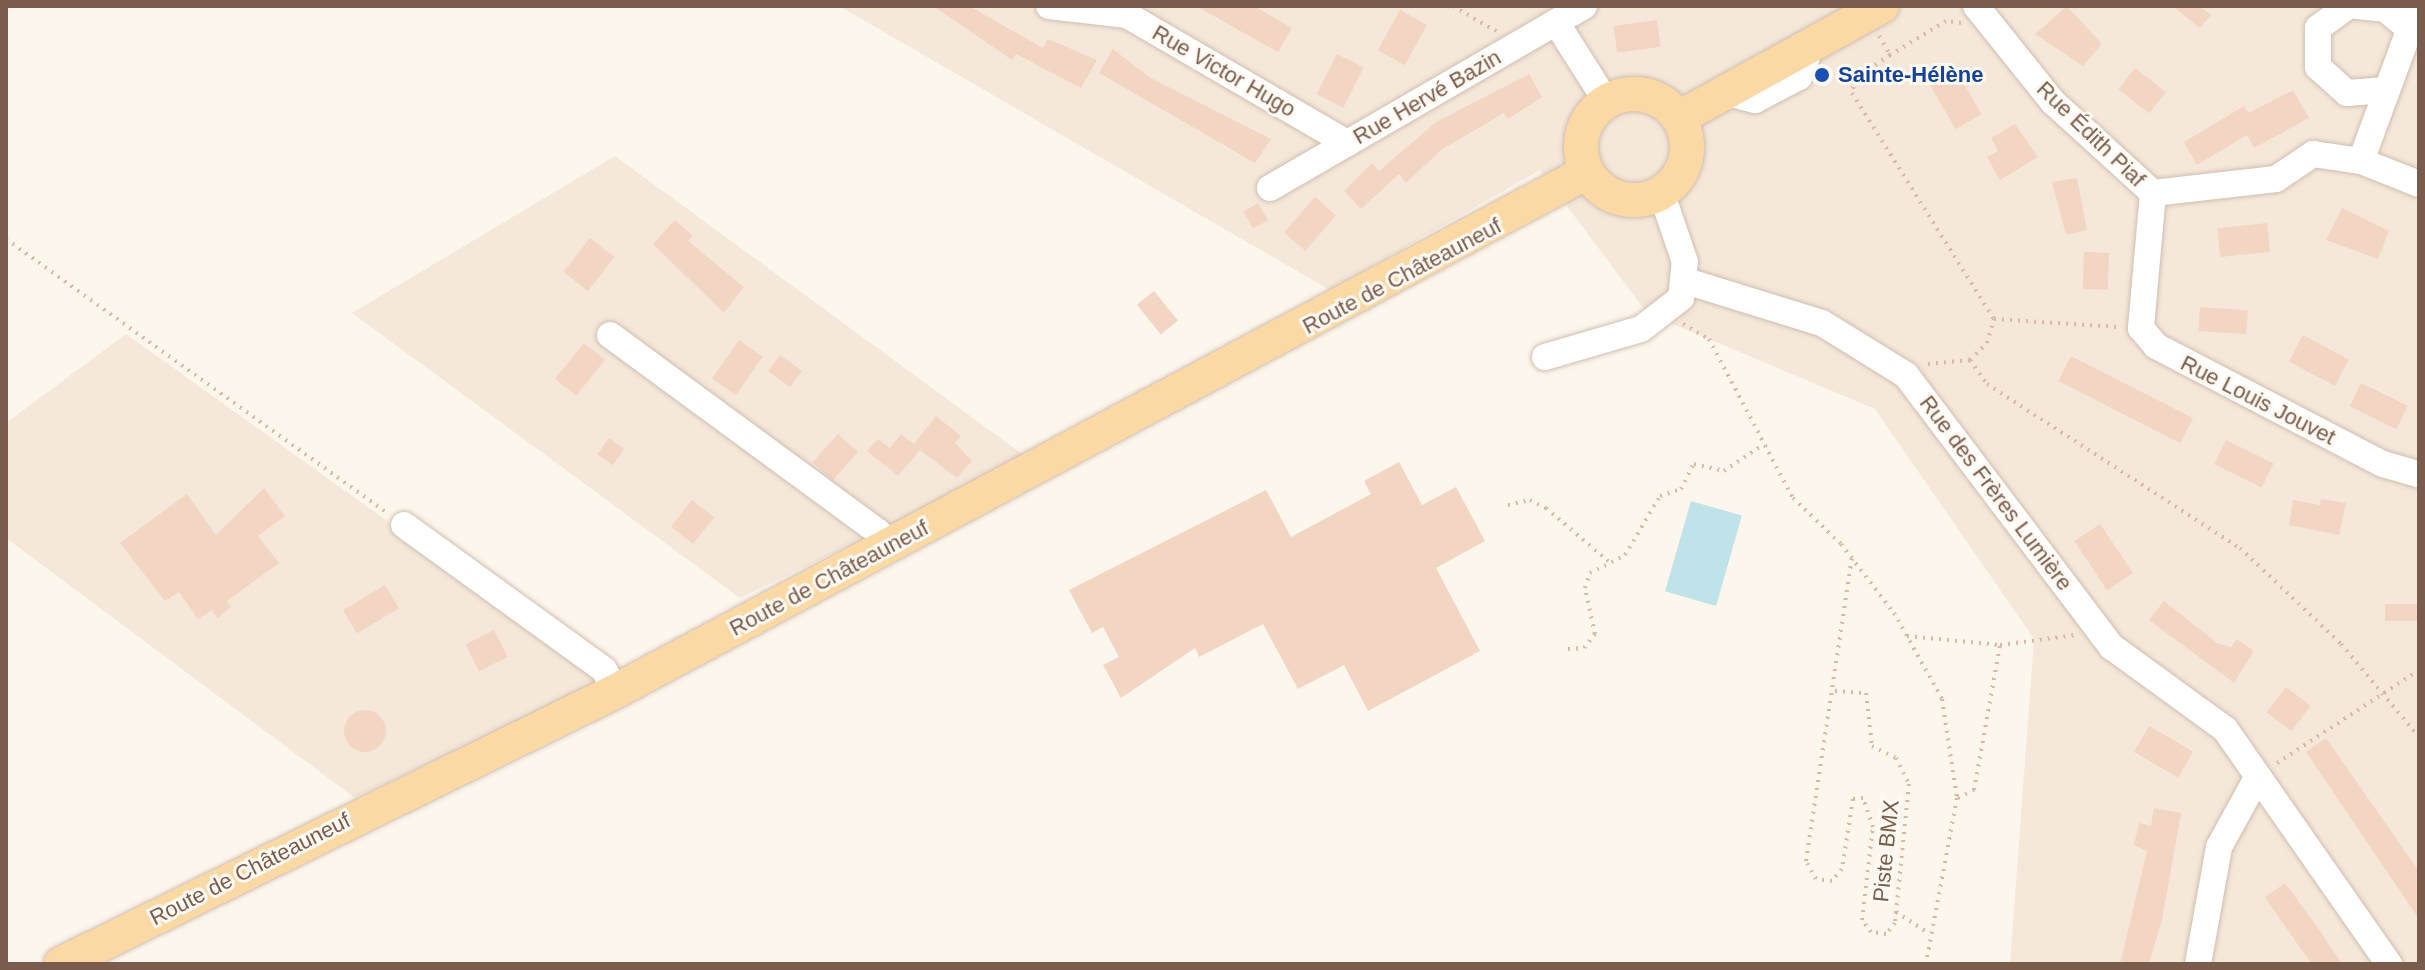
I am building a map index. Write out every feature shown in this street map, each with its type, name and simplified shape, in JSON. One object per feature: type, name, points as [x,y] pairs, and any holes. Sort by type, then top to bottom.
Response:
[{"type":"main road","points":[[1679,118],[1731,94],[1875,12]]},
{"type":"main road","points":[[1646,95],[1679,118],[1683,167],[1661,192],[1612,195],[1587,172],[1582,133],[1606,101],[1646,95]]},
{"type":"main road","name":"Route de Châteauneuf","points":[[61,964],[616,691],[1587,172]]},
{"type":"street","name":"Rue Victor Hugo","points":[[1049,6],[1127,15],[1347,143]]},
{"type":"street","name":"Rue Hervé Bazin","points":[[1270,188],[1584,6]]},
{"type":"street","points":[[2348,6],[2318,28],[2318,67],[2347,93],[2387,90]]},
{"type":"street","points":[[2357,6],[2414,17],[2361,161]]},
{"type":"street","name":"Rue Édith Piaf","points":[[1982,16],[2053,102],[2153,193],[2276,179],[2313,154],[2361,161],[2419,184]]},
{"type":"street","points":[[1556,22],[1606,101]]},
{"type":"street","points":[[1545,357],[1641,329],[1667,314],[1686,281],[1661,192]]},
{"type":"street","points":[[2141,328],[2153,193]]},
{"type":"street","name":"Rue des Frères Lumière","points":[[1686,281],[1822,323],[1906,375],[2104,636],[2225,729],[2389,964]]},
{"type":"street","name":"Rue Louis Jouvet","points":[[2141,328],[2185,365],[2383,464],[2419,474]]},
{"type":"street","points":[[610,335],[878,532],[888,547]]},
{"type":"street","points":[[404,525],[604,670],[616,691]]},
{"type":"street","points":[[2198,964],[2219,847],[2258,776]]},
{"type":"path","points":[[1453,6],[1518,45]]},
{"type":"path","points":[[1875,12],[1890,55]]},
{"type":"path","points":[[1906,375],[1916,366],[1970,360],[1987,343],[1994,319],[1852,93],[1855,79],[1946,21],[1982,16]]},
{"type":"path","points":[[6,239],[404,525]]},
{"type":"path","points":[[1667,314],[1709,339],[1761,446],[1793,498],[1852,557],[1907,636],[1942,699],[1957,798],[1926,964]]},
{"type":"path","points":[[1994,319],[2141,328]]},
{"type":"path","points":[[1970,360],[1987,384],[2240,548],[2382,689],[2419,737]]},
{"type":"path","points":[[1568,649],[1591,643],[1585,588],[1590,573],[1625,555],[1646,514],[1660,496],[1681,489],[1694,464],[1724,471],[1761,446]]},
{"type":"path","points":[[1508,505],[1530,500],[1546,508],[1608,562]]},
{"type":"path","name":"Piste BMX","points":[[1835,691],[1866,693],[1872,746],[1896,758],[1909,784],[1896,912],[1886,934],[1871,932],[1862,920],[1873,827],[1863,798],[1853,799],[1842,869],[1832,881],[1816,879],[1806,861],[1835,691],[1852,557]]},
{"type":"path","points":[[1907,636],[2000,645],[2039,634],[2104,636]]},
{"type":"path","points":[[1957,798],[1974,790],[2000,645]]},
{"type":"path","points":[[2258,776],[2382,689],[2419,670]]},
{"type":"path","points":[[1896,912],[1930,934]]},
{"type":"shaded area","points":[[839,6],[2419,6],[2419,964],[2010,964],[2034,639],[1875,409],[1647,313],[1540,170],[1330,290]]},
{"type":"shaded area","points":[[615,156],[1029,459],[740,598],[352,313]]},
{"type":"shaded area","points":[[126,334],[583,661],[598,683],[355,798],[6,538],[6,423]]},
{"type":"water","points":[[1691,501],[1742,516],[1716,606],[1665,591]]},
{"type":"building","points":[[933,6],[969,6],[1043,48],[1048,39],[1097,60],[1081,88],[1016,54],[1012,60]]},
{"type":"building","points":[[1196,6],[1254,6],[1292,28],[1278,52]]},
{"type":"building","points":[[2067,6],[2102,44],[2083,66],[2035,34]]},
{"type":"building","points":[[2172,6],[2199,6],[2211,15],[2200,28]]},
{"type":"building","points":[[1400,10],[1427,25],[1405,65],[1378,50]]},
{"type":"building","points":[[1657,20],[1661,47],[1617,53],[1613,26]]},
{"type":"building","points":[[1113,49],[1149,77],[1271,139],[1255,163],[1099,73]]},
{"type":"building","points":[[1337,54],[1364,68],[1343,108],[1317,94]]},
{"type":"building","points":[[2135,68],[2166,92],[2149,113],[2118,89]]},
{"type":"building","points":[[1956,70],[1982,114],[1956,129],[1930,85]]},
{"type":"building","points":[[1529,74],[1542,97],[1508,119],[1504,113],[1441,150],[1406,183],[1399,174],[1361,209],[1344,191],[1372,163],[1379,171],[1436,122]]},
{"type":"building","points":[[2293,90],[2309,118],[2254,148],[2247,135],[2197,165],[2184,142],[2244,106],[2249,113]]},
{"type":"building","points":[[2015,124],[2038,157],[2000,180],[1987,157],[1998,151],[1991,138]]},
{"type":"building","points":[[2077,178],[2087,230],[2066,235],[2052,182]]},
{"type":"building","points":[[1315,197],[1336,215],[1305,251],[1284,232]]},
{"type":"building","points":[[1258,203],[1268,220],[1253,229],[1243,212]]},
{"type":"building","points":[[2342,208],[2389,231],[2378,259],[2326,240]]},
{"type":"building","points":[[675,220],[693,236],[688,241],[744,287],[724,313],[653,244]]},
{"type":"building","points":[[2267,223],[2270,252],[2220,257],[2217,228]]},
{"type":"building","points":[[590,238],[614,257],[588,291],[564,272]]},
{"type":"building","points":[[2084,252],[2109,253],[2108,290],[2083,289]]},
{"type":"building","points":[[1154,291],[1178,321],[1161,334],[1137,305]]},
{"type":"building","points":[[2200,307],[2248,310],[2246,334],[2198,331]]},
{"type":"building","points":[[2303,335],[2349,359],[2335,386],[2289,361]]},
{"type":"building","points":[[739,340],[763,357],[736,395],[712,379]]},
{"type":"building","points":[[584,343],[605,360],[576,396],[555,379]]},
{"type":"building","points":[[780,355],[802,371],[790,387],[768,371]]},
{"type":"building","points":[[2071,356],[2193,418],[2180,443],[2058,381]]},
{"type":"building","points":[[2361,383],[2408,406],[2396,429],[2350,406]]},
{"type":"building","points":[[936,416],[961,436],[955,443],[972,461],[957,478],[920,450],[898,476],[867,451],[878,439],[890,448],[901,434],[914,444]]},
{"type":"building","points":[[838,434],[858,452],[833,480],[813,462]]},
{"type":"building","points":[[609,438],[624,449],[613,465],[597,454]]},
{"type":"building","points":[[2226,440],[2274,463],[2262,488],[2214,464]]},
{"type":"building","points":[[1399,462],[1422,505],[1456,487],[1485,541],[1436,568],[1480,651],[1368,711],[1344,665],[1298,689],[1263,624],[1199,657],[1195,648],[1121,698],[1103,665],[1119,657],[1103,627],[1092,633],[1069,590],[1266,490],[1291,537],[1371,494],[1364,481]]},
{"type":"building","points":[[264,488],[285,516],[258,536],[279,563],[227,601],[231,607],[218,618],[212,610],[198,619],[179,592],[165,601],[120,543],[187,494],[216,535]]},
{"type":"building","points":[[2321,499],[2346,503],[2339,535],[2289,525],[2293,500],[2320,505]]},
{"type":"building","points":[[692,500],[714,517],[693,544],[671,527]]},
{"type":"building","points":[[2100,524],[2133,573],[2107,590],[2074,541]]},
{"type":"building","points":[[385,585],[399,608],[357,633],[343,610]]},
{"type":"building","points":[[2164,601],[2217,643],[2231,647],[2237,639],[2254,651],[2234,683],[2149,620]]},
{"type":"building","points":[[2385,604],[2419,604],[2419,621],[2385,621]]},
{"type":"building","points":[[494,630],[508,657],[479,671],[465,645]]},
{"type":"building","points":[[2286,687],[2311,706],[2291,731],[2267,713]]},
{"type":"building","points":[[365,710],[380,716],[386,731],[380,746],[365,752],[350,746],[344,731],[350,716]]},
{"type":"building","points":[[2149,726],[2193,751],[2178,777],[2134,752]]},
{"type":"building","points":[[2326,738],[2419,871],[2419,919],[2306,752]]},
{"type":"building","points":[[2154,808],[2181,813],[2162,920],[2149,964],[2120,964],[2147,851],[2134,845],[2139,823],[2151,826]]},
{"type":"building","points":[[2285,883],[2342,964],[2312,964],[2296,942],[2265,897]]},
{"type":"place","name":"Sainte-Hélène","points":[[1822,75]]}]
